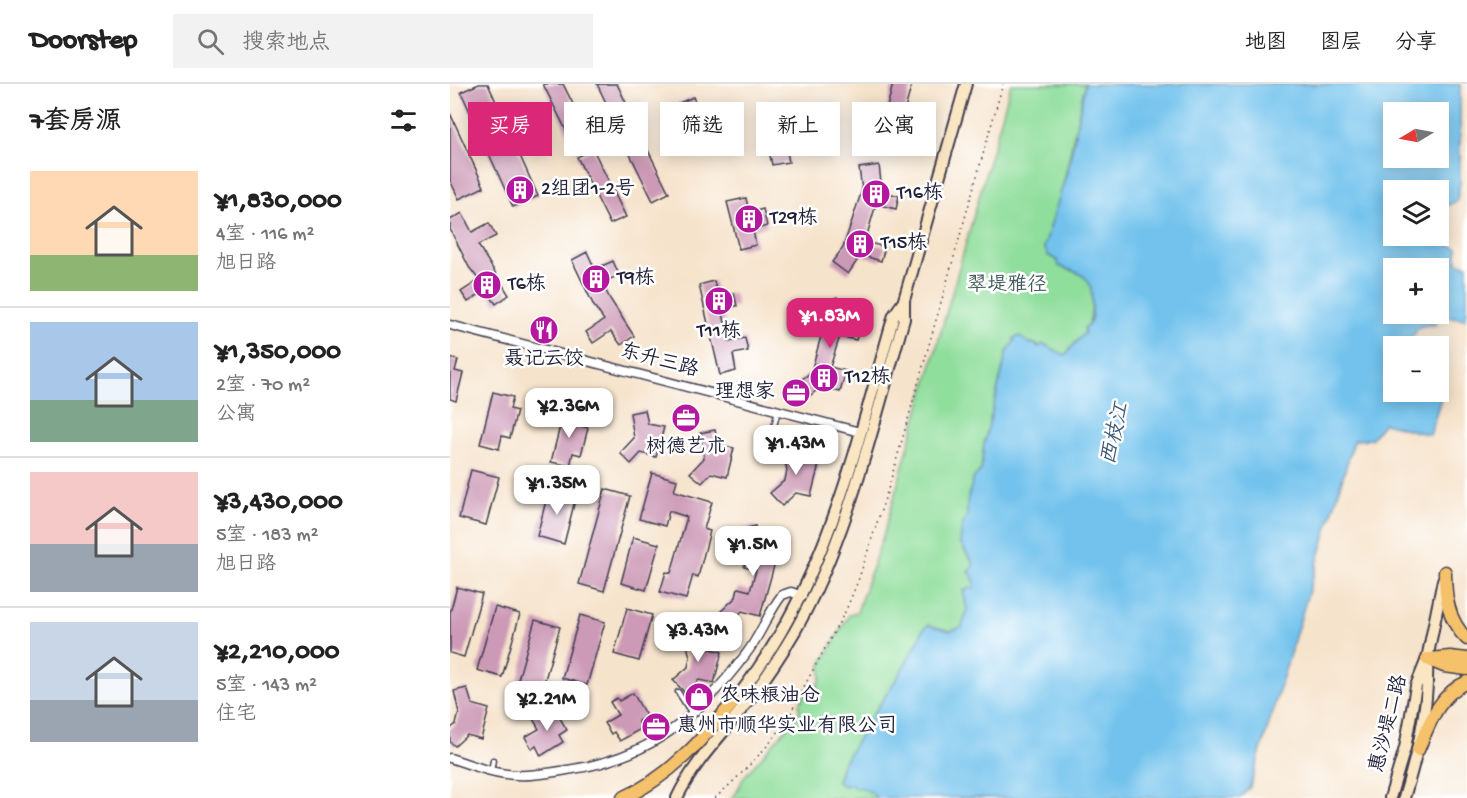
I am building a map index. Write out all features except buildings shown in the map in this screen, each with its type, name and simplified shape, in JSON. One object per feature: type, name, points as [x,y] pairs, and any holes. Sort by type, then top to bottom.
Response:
[{"type":"main road","points":[[677,798],[738,706],[793,634],[834,548],[854,489],[904,319],[904,300],[966,84]]},
{"type":"main road","points":[[623,798],[649,784],[680,761],[738,706],[777,641],[802,596],[835,517],[894,315],[904,300]]},
{"type":"main road","points":[[1444,572],[1448,606],[1457,627],[1467,639]]},
{"type":"main road","name":"惠沙堤二路","points":[[1390,798],[1405,748],[1416,686],[1427,660],[1444,572]]},
{"type":"main road","points":[[1427,660],[1450,657],[1467,659]]},
{"type":"main road","points":[[1427,660],[1444,666],[1467,669]]},
{"type":"main road","name":"惠沙堤二路","points":[[1404,798],[1418,750],[1428,688],[1427,660]]},
{"type":"main road","points":[[1418,750],[1431,720],[1443,701],[1458,686],[1467,682]]},
{"type":"street","name":"东升三路","points":[[450,325],[860,432]]},
{"type":"street","points":[[450,758],[491,771],[533,775],[603,764],[653,743],[692,714],[725,680],[747,653],[782,595],[791,592],[802,596]]},
{"type":"lane","points":[[772,435],[778,410]]},
{"type":"lane","points":[[678,692],[692,714]]},
{"type":"lane","points":[[491,771],[493,760]]},
{"type":"path","points":[[715,798],[761,752],[792,713],[846,610],[858,581],[889,486],[1003,84]]},
{"type":"green space","name":"翠堤雅径","points":[[1011,84],[1085,84],[1048,255],[1057,260],[1059,266],[1079,273],[1090,282],[1092,308],[1089,324],[1078,342],[1065,355],[1032,343],[1014,342],[1007,352],[984,444],[981,470],[973,479],[962,533],[965,551],[973,563],[969,572],[972,573],[975,584],[974,588],[963,591],[967,609],[962,627],[950,631],[928,625],[922,631],[896,680],[841,767],[837,782],[845,786],[851,784],[855,787],[859,786],[873,793],[875,798],[731,798],[735,795],[744,777],[799,714],[799,704],[813,682],[817,687],[821,678],[821,665],[849,615],[857,612],[884,533]]},
{"type":"water","name":"西枝江","points":[[1085,84],[1460,84],[1460,183],[1457,201],[1449,205],[1449,180],[1383,180],[1383,246],[1449,245],[1457,248],[1457,263],[1467,265],[1465,319],[1449,317],[1449,258],[1383,258],[1383,324],[1435,324],[1420,327],[1412,336],[1383,336],[1383,402],[1440,402],[1430,435],[1384,423],[1371,439],[1355,440],[1250,787],[1240,798],[875,798],[873,793],[859,787],[855,788],[852,784],[846,786],[838,783],[841,767],[896,680],[922,631],[928,625],[950,631],[962,627],[967,609],[963,590],[974,588],[975,584],[971,573],[968,572],[973,567],[973,563],[960,543],[962,526],[967,516],[967,502],[973,479],[981,470],[984,444],[1007,352],[1014,338],[1019,336],[1039,347],[1043,344],[1065,355],[1085,332],[1084,328],[1091,321],[1092,294],[1088,281],[1080,274],[1059,266],[1057,260],[1048,255],[1044,247],[1069,165]]},
{"type":"place","name":"2组团1-2号","points":[[520,190]]},
{"type":"place","name":"T16栋","points":[[876,194]]},
{"type":"place","name":"T29栋","points":[[749,219]]},
{"type":"place","name":"T15栋","points":[[860,244]]},
{"type":"place","name":"T9栋","points":[[596,279]]},
{"type":"place","name":"T6栋","points":[[487,285]]},
{"type":"place","name":"T11栋","points":[[719,301]]},
{"type":"place","name":"聂记云饺","points":[[544,330]]},
{"type":"place","name":"T12栋","points":[[824,378]]},
{"type":"place","name":"理想家","points":[[796,393]]},
{"type":"place","name":"树德艺术","points":[[686,418]]},
{"type":"place","name":"农味粮油仓","points":[[699,697]]},
{"type":"place","name":"惠州市顺华实业有限公司","points":[[656,727]]}]
